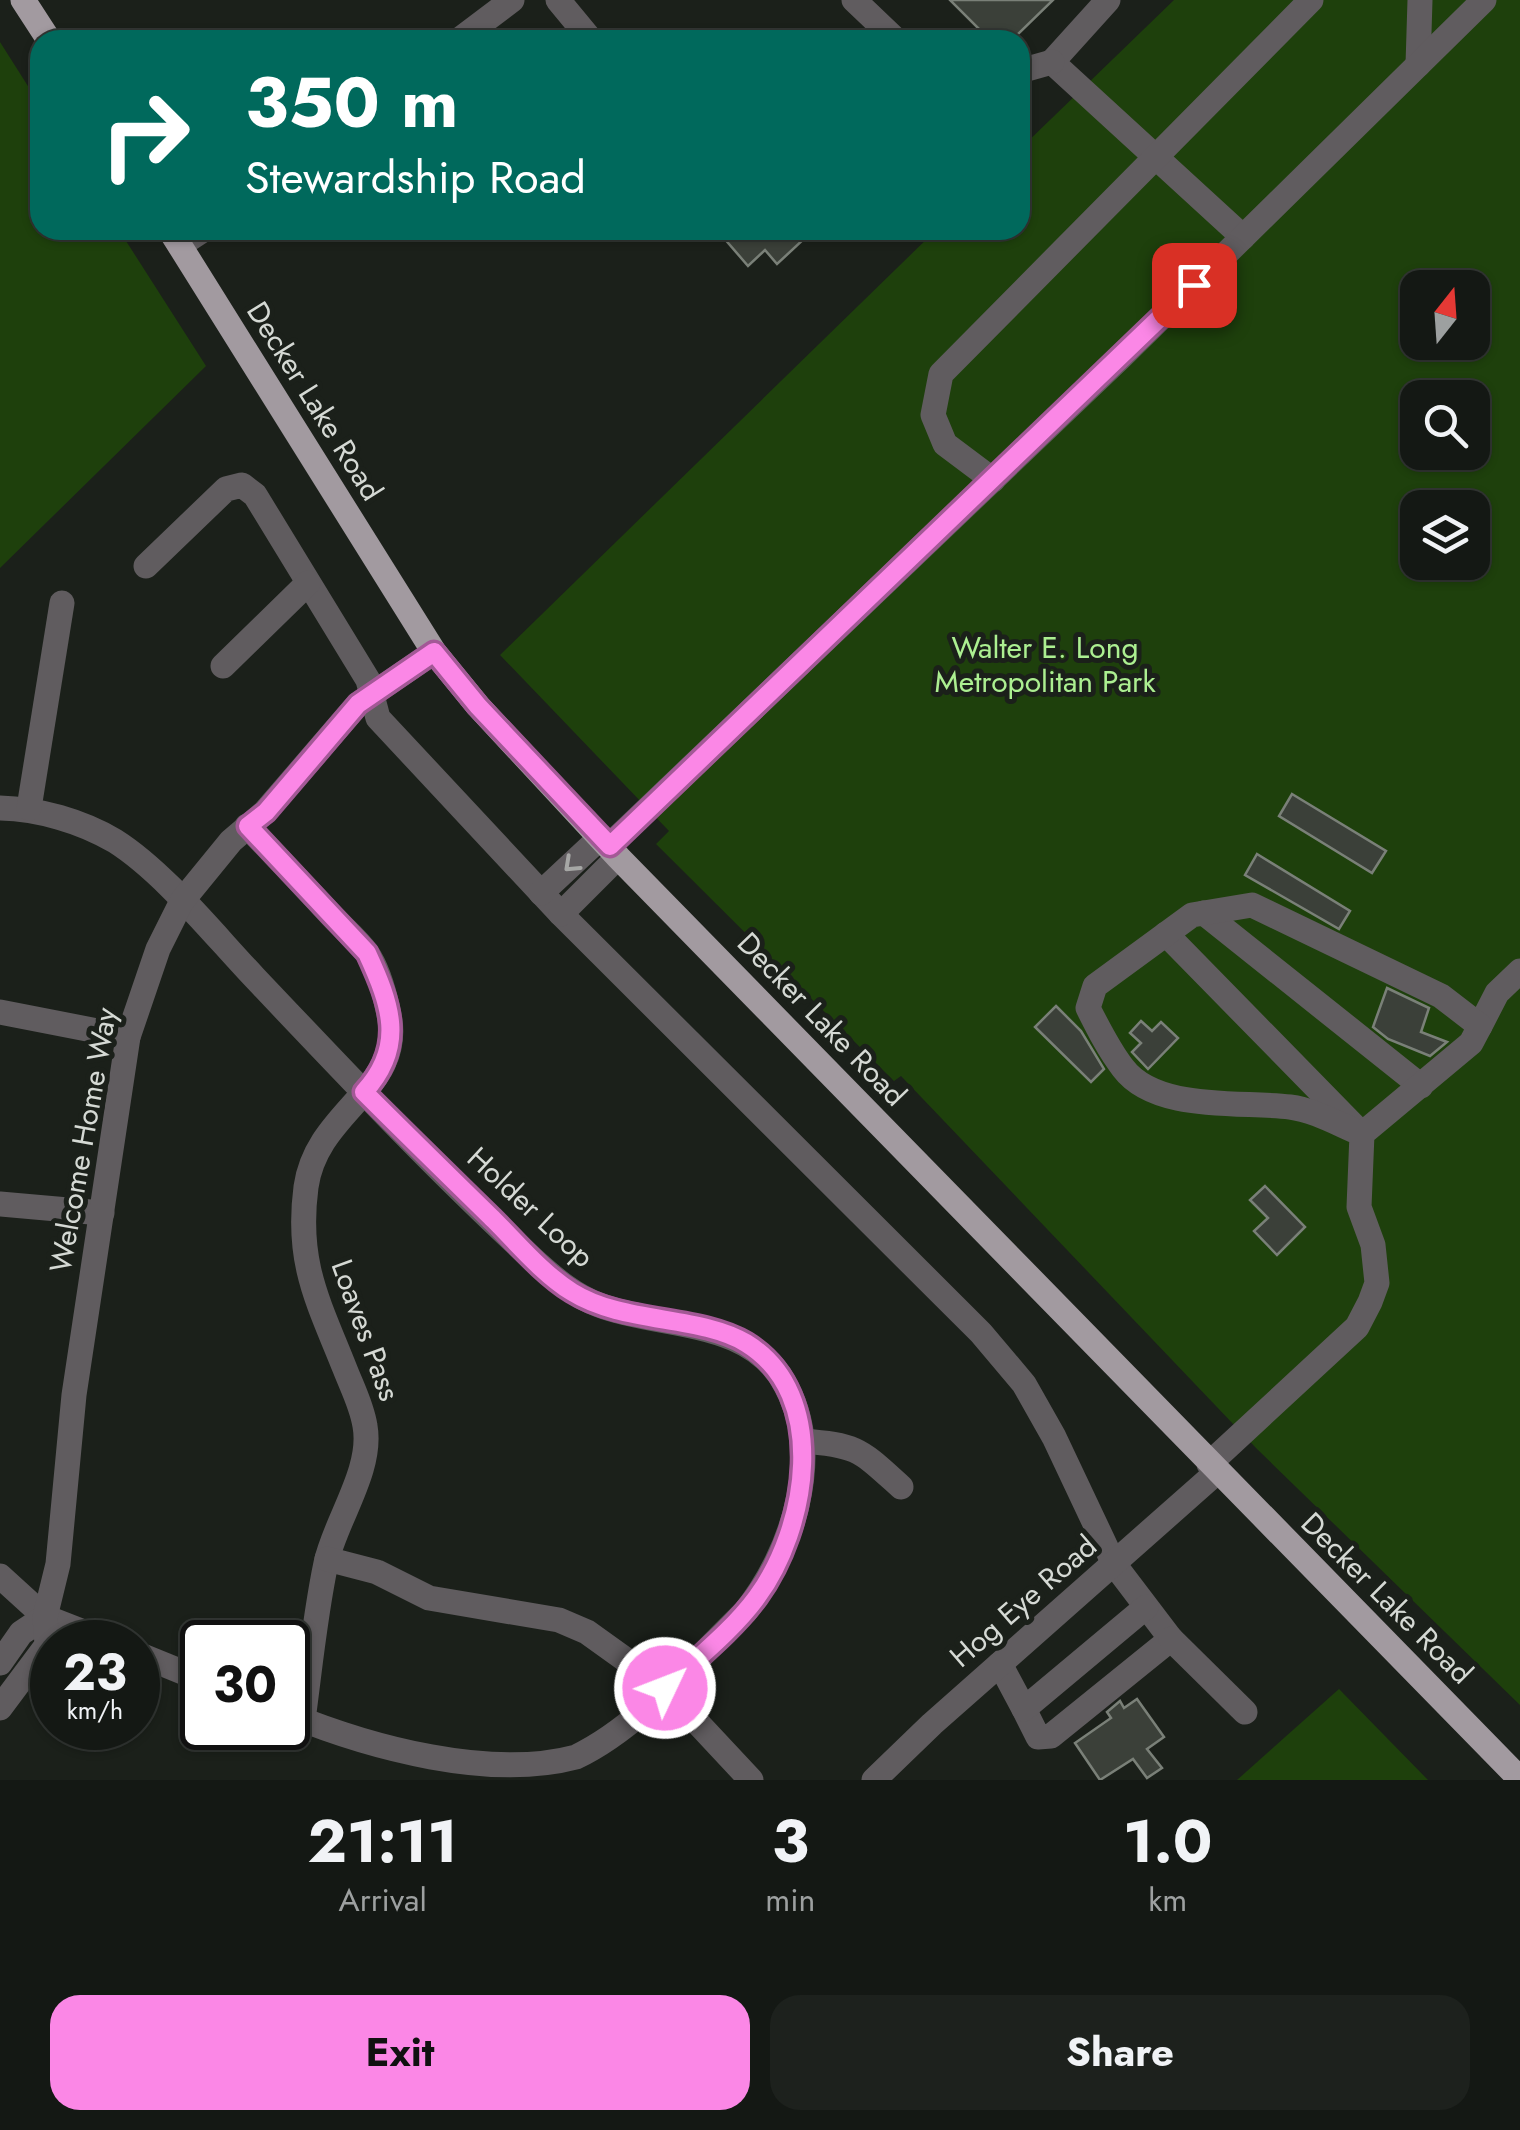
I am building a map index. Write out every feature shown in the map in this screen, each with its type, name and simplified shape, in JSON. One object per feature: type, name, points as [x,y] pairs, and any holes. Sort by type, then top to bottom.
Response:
[{"type":"main road","points":[[23,0],[42,30]]},
{"type":"main road","name":"Decker Lake Road","points":[[176,240],[434,652],[478,706],[1213,1468],[1520,1779]]},
{"type":"street","points":[[472,30],[512,0]]},
{"type":"street","points":[[558,0],[582,30]]},
{"type":"street","points":[[854,0],[886,30]]},
{"type":"street","points":[[1030,68],[1052,62],[1108,0]]},
{"type":"street","points":[[993,480],[945,444],[933,415],[940,374],[1311,0]]},
{"type":"street","points":[[1418,65],[1420,0]]},
{"type":"street","points":[[540,893],[610,846],[993,480],[1484,0]]},
{"type":"street","points":[[1052,62],[1243,238]]},
{"type":"street","points":[[146,566],[226,488],[242,484],[255,495],[368,680],[378,718],[540,893],[981,1333],[1024,1384],[1054,1437],[1114,1564],[1171,1639],[1245,1712]]},
{"type":"street","points":[[223,666],[308,583]]},
{"type":"street","points":[[28,808],[62,602]]},
{"type":"street","name":"Welcome Home Way","points":[[0,1708],[46,1644],[45,1617],[58,1564],[74,1395],[128,1037],[158,949],[182,902],[358,704],[434,652]]},
{"type":"street","name":"Holder Loop","points":[[0,808],[28,808],[115,842],[182,902],[364,1092],[571,1292],[616,1310],[746,1343],[786,1383],[796,1409],[802,1441],[801,1482],[792,1523],[776,1564],[745,1612],[632,1720],[577,1757],[512,1778],[448,1768],[310,1722]]},
{"type":"street","name":"Loaves Pass","points":[[248,826],[367,953],[389,1013],[388,1056],[380,1074],[318,1146],[308,1170],[304,1234],[308,1275],[365,1425],[366,1442],[354,1490],[326,1559],[310,1641]]},
{"type":"street","points":[[561,914],[610,846]]},
{"type":"street","points":[[1362,1134],[1295,1108],[1183,1100],[1147,1088],[1124,1071],[1088,1008],[1095,986],[1192,915],[1252,904],[1441,996],[1480,1026]]},
{"type":"street","points":[[1204,913],[1421,1086]]},
{"type":"street","points":[[1166,934],[1362,1134]]},
{"type":"street","points":[[1362,1134],[1471,1044],[1498,993],[1520,971]]},
{"type":"street","points":[[0,1012],[128,1037]]},
{"type":"street","name":"Hog Eye Road","points":[[874,1780],[1114,1564],[1356,1327],[1377,1282],[1373,1246],[1359,1207],[1362,1134]]},
{"type":"street","points":[[0,1204],[102,1212]]},
{"type":"street","points":[[802,1441],[842,1444],[864,1454],[901,1487]]},
{"type":"street","points":[[326,1559],[377,1572],[429,1598],[559,1620],[587,1632],[665,1688],[751,1780]]},
{"type":"street","points":[[0,1576],[53,1620]]},
{"type":"street","points":[[1024,1709],[1146,1607]]},
{"type":"street","points":[[23,1677],[0,1662],[21,1633],[45,1617]]},
{"type":"street","points":[[1000,1664],[1038,1737],[1050,1736],[1171,1639]]},
{"type":"green space","name":"Walter E. Long Metropolitan Park","points":[[1174,0],[1520,0],[1520,1705],[1257,1449],[901,1076],[894,1081],[656,844],[669,831],[500,655],[926,240],[1030,240],[1030,139]]},
{"type":"green space","points":[[0,42],[30,89],[30,240],[125,240],[206,366],[0,568]]},
{"type":"green space","points":[[1339,1689],[1428,1780],[1237,1780]]},
{"type":"building","points":[[950,0],[1053,0],[1022,30],[980,30]]},
{"type":"building","points":[[726,240],[803,240],[777,264],[765,250],[748,266]]},
{"type":"building","points":[[1292,794],[1386,851],[1372,873],[1279,816]]},
{"type":"building","points":[[1257,854],[1350,911],[1339,929],[1245,875]]},
{"type":"building","points":[[1387,988],[1429,1008],[1421,1032],[1447,1042],[1430,1056],[1388,1039],[1373,1027]]},
{"type":"building","points":[[1056,1006],[1081,1031],[1104,1069],[1091,1082],[1035,1027]]},
{"type":"building","points":[[1141,1021],[1152,1031],[1161,1022],[1178,1038],[1148,1069],[1132,1052],[1141,1043],[1130,1033]]},
{"type":"building","points":[[1265,1186],[1305,1227],[1277,1255],[1254,1231],[1268,1218],[1250,1200]]},
{"type":"building","points":[[1137,1699],[1164,1737],[1147,1749],[1162,1768],[1147,1778],[1133,1759],[1100,1780],[1075,1743],[1111,1718],[1107,1712],[1120,1701],[1124,1708]]},
{"type":"route","points":[[665,1688],[745,1612],[776,1564],[792,1523],[801,1482],[802,1441],[786,1383],[746,1343],[616,1310],[571,1292],[364,1092],[380,1074],[391,1034],[378,978],[367,953],[248,826],[266,812],[358,704],[434,652],[478,706],[610,846],[1194,285]]}]
